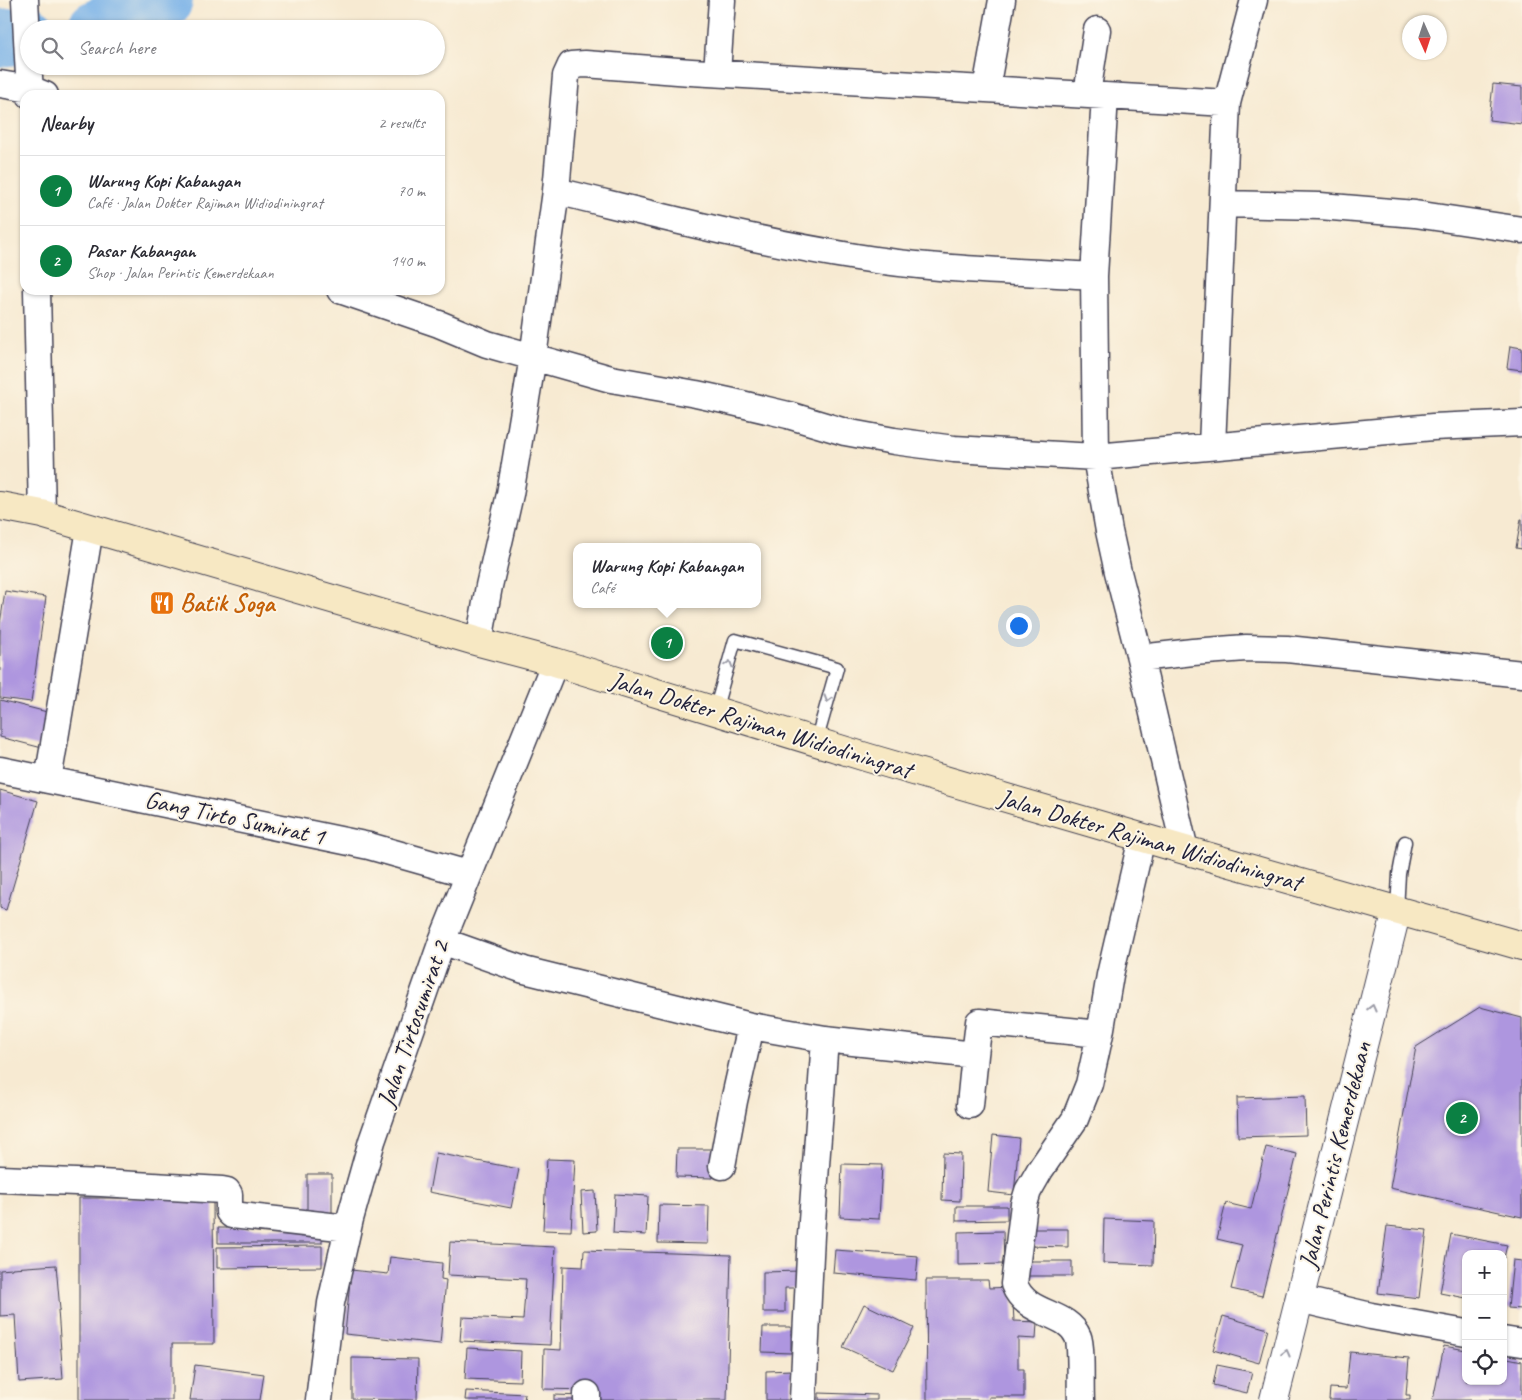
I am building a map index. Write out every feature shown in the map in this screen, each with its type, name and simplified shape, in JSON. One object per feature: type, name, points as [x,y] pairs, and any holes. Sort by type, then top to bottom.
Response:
[{"type":"main road","name":"Jalan Dokter Rajiman Widiodiningrat","points":[[0,506],[42,514],[479,642],[555,662],[816,742],[1142,838],[1522,946]]},
{"type":"street","points":[[25,0],[26,20]]},
{"type":"street","points":[[717,73],[722,0]]},
{"type":"street","points":[[986,89],[1002,0]]},
{"type":"street","points":[[1212,446],[1227,103],[1254,0]]},
{"type":"street","points":[[1097,30],[1094,276],[1096,457],[1108,531],[1185,850]]},
{"type":"street","points":[[479,642],[489,586],[510,494],[533,357],[556,191],[566,76],[572,65],[585,64],[1227,103]]},
{"type":"street","points":[[32,75],[35,90]]},
{"type":"street","points":[[0,84],[24,90]]},
{"type":"street","points":[[556,191],[733,234],[856,258],[922,266],[1094,276]]},
{"type":"street","points":[[1223,204],[1320,206],[1415,214],[1522,230]]},
{"type":"street","points":[[37,295],[42,514]]},
{"type":"street","points":[[355,295],[439,324],[487,344],[611,379],[705,396],[788,415],[845,432],[954,449],[1096,457],[1433,427],[1522,423]]},
{"type":"street","points":[[48,780],[90,529]]},
{"type":"street","points":[[1140,658],[1246,648],[1287,649],[1522,674]]},
{"type":"street","name":"Jalan Tirtosumirat 2","points":[[319,1400],[331,1303],[348,1228],[372,1141],[442,941],[555,662]]},
{"type":"street","name":"Gang Tirto Sumirat 1","points":[[0,770],[369,846],[468,874]]},
{"type":"street","points":[[1081,1400],[1079,1340],[1073,1328],[1062,1320],[1032,1306],[1017,1291],[1014,1284],[1024,1204],[1028,1191],[1075,1119],[1089,1084],[1110,975],[1142,838]]},
{"type":"street","name":"Jalan Perintis Kemerdekaan","points":[[1274,1400],[1397,910]]},
{"type":"street","points":[[442,941],[524,970],[751,1026],[825,1038],[975,1055]]},
{"type":"street","points":[[970,1105],[979,1022],[1100,1034]]},
{"type":"street","points":[[722,1166],[751,1026]]},
{"type":"street","points":[[803,1400],[811,1235],[825,1038]]},
{"type":"street","points":[[0,1179],[222,1190],[227,1191],[229,1194],[229,1212],[232,1215],[348,1228]]},
{"type":"street","points":[[1300,1299],[1377,1317],[1462,1332]]},
{"type":"street","points":[[1507,1341],[1522,1343]]},
{"type":"lane","points":[[716,711],[735,640],[837,668],[816,742]]},
{"type":"lane","points":[[1397,910],[1398,874],[1405,842]]},
{"type":"building","points":[[1493,84],[1522,87],[1522,124],[1489,120]]},
{"type":"building","points":[[1510,346],[1522,348],[1522,370],[1507,368]]},
{"type":"building","points":[[1522,519],[1522,549],[1516,548]]},
{"type":"building","points":[[5,591],[46,597],[31,702],[0,698],[0,624]]},
{"type":"building","points":[[0,700],[55,714],[46,749],[0,737]]},
{"type":"building","points":[[0,790],[38,801],[6,910],[0,908]]},
{"type":"building","points":[[1480,1007],[1522,1018],[1522,1217],[1390,1188],[1416,1047]]},
{"type":"building","points":[[1305,1096],[1306,1135],[1238,1137],[1237,1098]]},
{"type":"building","points":[[993,1135],[1019,1138],[1014,1195],[988,1192]]},
{"type":"building","points":[[1266,1147],[1297,1154],[1262,1296],[1231,1289],[1242,1245],[1217,1239],[1226,1203],[1251,1209]]},
{"type":"building","points":[[677,1149],[714,1149],[713,1178],[676,1177]]},
{"type":"building","points":[[436,1153],[519,1169],[511,1208],[429,1192]]},
{"type":"building","points":[[943,1153],[961,1154],[960,1201],[942,1200]]},
{"type":"building","points":[[547,1159],[575,1160],[571,1231],[543,1230]]},
{"type":"building","points":[[842,1164],[882,1165],[879,1219],[840,1217]]},
{"type":"building","points":[[307,1174],[332,1174],[332,1213],[307,1213]]},
{"type":"building","points":[[595,1191],[597,1231],[583,1232],[581,1192]]},
{"type":"building","points":[[615,1194],[648,1196],[646,1235],[613,1233]]},
{"type":"building","points":[[79,1198],[213,1198],[214,1344],[172,1344],[172,1400],[79,1400]]},
{"type":"building","points":[[659,1205],[709,1206],[708,1244],[658,1243]]},
{"type":"building","points":[[956,1206],[1007,1206],[1007,1220],[956,1221]]},
{"type":"building","points":[[1104,1219],[1154,1221],[1153,1265],[1103,1263]]},
{"type":"building","points":[[1387,1226],[1427,1230],[1419,1298],[1378,1293]]},
{"type":"building","points":[[218,1228],[322,1228],[322,1243],[218,1243]]},
{"type":"building","points":[[1028,1229],[1068,1229],[1068,1247],[1028,1246]]},
{"type":"building","points":[[1003,1231],[1004,1264],[958,1265],[958,1232]]},
{"type":"building","points":[[1451,1234],[1507,1245],[1506,1250],[1462,1250],[1462,1297],[1440,1293]]},
{"type":"building","points":[[450,1242],[555,1247],[550,1345],[460,1341],[462,1317],[523,1320],[526,1279],[448,1275]]},
{"type":"building","points":[[322,1246],[322,1267],[217,1268],[217,1247]]},
{"type":"building","points":[[584,1250],[731,1255],[727,1400],[590,1400],[590,1390],[543,1389],[544,1349],[561,1350],[563,1266],[583,1267]]},
{"type":"building","points":[[835,1250],[918,1256],[916,1280],[833,1273]]},
{"type":"building","points":[[390,1257],[442,1263],[441,1279],[446,1280],[440,1344],[345,1334],[351,1270],[388,1274]]},
{"type":"building","points":[[1513,1260],[1522,1261],[1522,1309],[1508,1308]]},
{"type":"building","points":[[1026,1261],[1072,1261],[1072,1276],[1026,1276]]},
{"type":"building","points":[[56,1265],[63,1379],[19,1382],[15,1315],[0,1316],[0,1270]]},
{"type":"building","points":[[800,1271],[800,1288],[785,1288],[785,1312],[763,1312],[763,1272]]},
{"type":"building","points":[[926,1280],[988,1280],[989,1288],[1012,1287],[1014,1321],[1037,1322],[1036,1339],[1018,1338],[1018,1369],[1024,1369],[1024,1397],[989,1397],[989,1400],[927,1400]]},
{"type":"building","points":[[864,1304],[914,1328],[893,1370],[843,1347]]},
{"type":"building","points":[[1223,1316],[1268,1329],[1259,1363],[1213,1350]]},
{"type":"building","points":[[763,1327],[791,1327],[791,1353],[762,1352]]},
{"type":"building","points":[[1444,1346],[1462,1349],[1462,1385],[1507,1385],[1507,1358],[1522,1361],[1522,1400],[1433,1400]]},
{"type":"building","points":[[467,1348],[521,1351],[520,1381],[465,1379]]},
{"type":"building","points":[[1350,1352],[1409,1358],[1406,1395],[1410,1395],[1410,1400],[1329,1400],[1330,1388],[1346,1389]]},
{"type":"building","points":[[352,1358],[418,1359],[417,1400],[352,1399]]},
{"type":"building","points":[[195,1365],[264,1374],[260,1400],[190,1400]]},
{"type":"building","points":[[1217,1365],[1252,1372],[1247,1393],[1213,1385]]},
{"type":"building","points":[[792,1370],[792,1400],[766,1400],[766,1371]]},
{"type":"building","points":[[466,1391],[525,1394],[524,1400],[465,1400]]},
{"type":"building","points":[[819,1393],[877,1395],[877,1400],[819,1400]]},
{"type":"building","points":[[554,1395],[584,1396],[584,1400],[554,1400]]},
{"type":"waterway","points":[[117,20],[164,0]]},
{"type":"waterway","points":[[0,38],[20,36]]},
{"type":"place","name":"Batik Soga","points":[[162,603]]},
{"type":"place","name":"Warung Kopi Kabangan","points":[[667,643]]},
{"type":"place","name":"Pasar Kabangan","points":[[1462,1118]]}]
